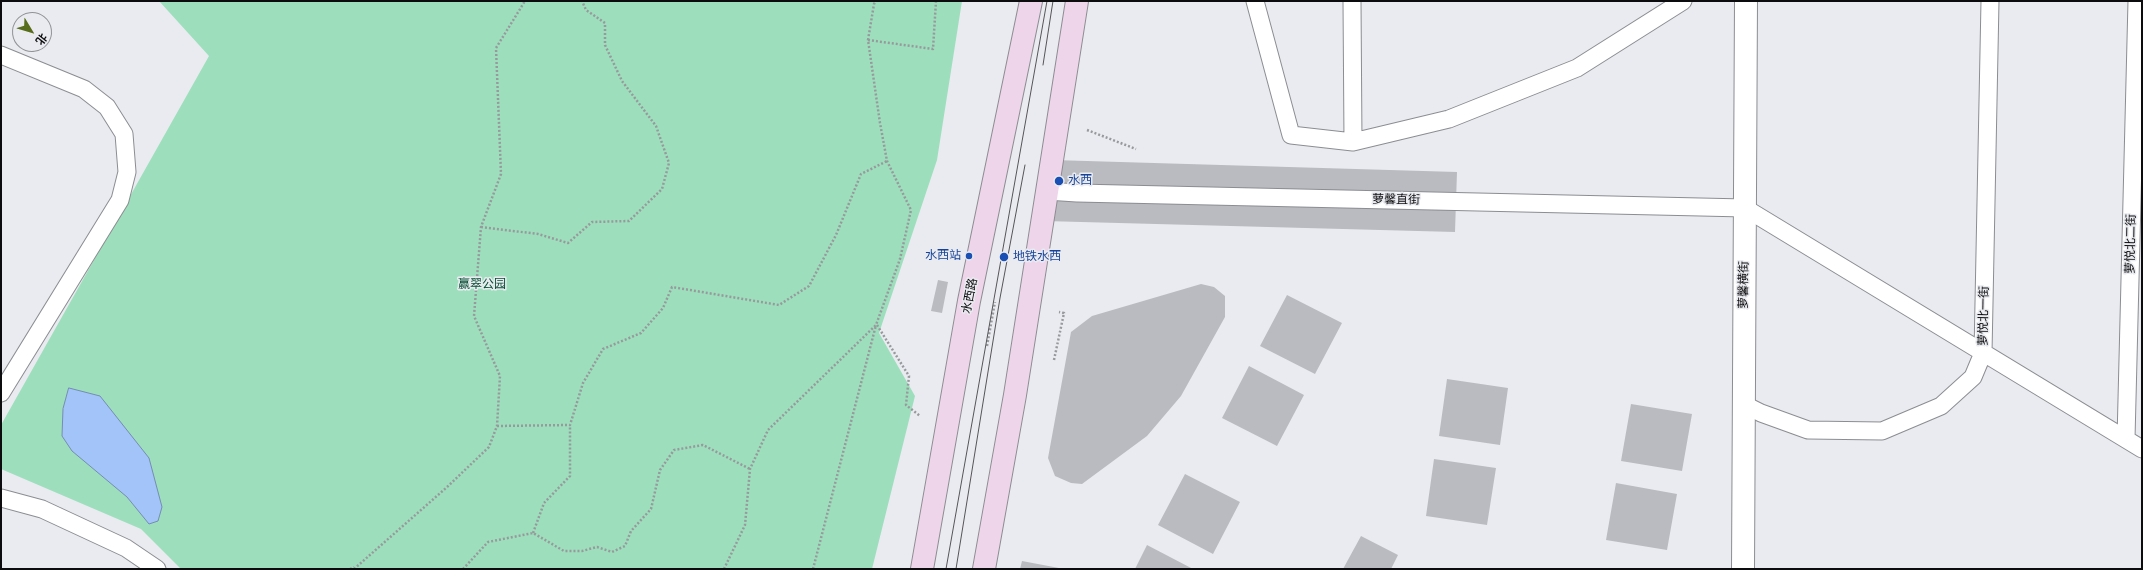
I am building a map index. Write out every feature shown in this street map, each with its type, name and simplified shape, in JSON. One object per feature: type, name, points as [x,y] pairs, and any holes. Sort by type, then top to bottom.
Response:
[{"type":"main road","name":"水西路","points":[[922,569],[969,302],[1031,1]]},
{"type":"main road","points":[[984,569],[1014,402],[1077,1]]},
{"type":"street","points":[[1255,1],[1291,136],[1352,142],[1449,119],[1577,68],[1683,1]]},
{"type":"street","points":[[1352,1],[1352,142]]},
{"type":"street","name":"萝馨横街","points":[[1743,569],[1746,1]]},
{"type":"street","name":"萝悦北一街","points":[[1743,404],[1761,413],[1808,430],[1882,431],[1941,406],[1973,377],[1983,353],[1990,1]]},
{"type":"street","name":"萝悦北二街","points":[[2126,439],[2137,1]]},
{"type":"street","points":[[1,55],[84,89],[107,107],[124,134],[127,172],[120,200],[1,393]]},
{"type":"street","name":"萝馨直街","points":[[1047,191],[1078,193],[1745,208]]},
{"type":"street","points":[[1745,208],[2142,449]]},
{"type":"street","points":[[1,498],[42,509],[126,548],[157,569]]},
{"type":"path","points":[[350,569],[354,568],[446,488],[489,447],[497,426],[500,376],[474,316],[481,227],[501,174],[496,48],[525,1]]},
{"type":"path","points":[[481,227],[538,234],[568,242],[592,222],[629,221],[662,189],[669,163],[656,126],[622,81],[605,45],[605,23],[586,10],[582,1]]},
{"type":"path","points":[[812,569],[876,325],[900,259],[911,210],[887,161],[868,40],[874,4],[876,1]]},
{"type":"path","points":[[868,40],[933,49],[936,1]]},
{"type":"path","points":[[1087,130],[1136,149]]},
{"type":"path","points":[[533,533],[544,503],[570,476],[570,425],[583,384],[603,349],[641,333],[663,308],[672,287],[779,305],[809,286],[836,235],[861,174],[887,161]]},
{"type":"path","points":[[987,346],[995,302]]},
{"type":"path","points":[[1054,360],[1064,313],[1059,312]]},
{"type":"path","points":[[876,325],[909,376],[906,406],[920,416]]},
{"type":"path","points":[[724,569],[745,525],[750,469],[768,430],[876,325]]},
{"type":"path","points":[[497,426],[570,425]]},
{"type":"path","points":[[463,569],[488,542],[533,533],[564,551],[582,551],[597,547],[612,552],[625,546],[631,531],[651,509],[660,470],[674,450],[702,445],[750,469]]},
{"type":"green space","name":"赢翠公园","points":[[159,1],[962,1],[937,160],[879,333],[915,396],[872,569],[181,569],[141,529],[1,469],[1,425],[209,56]]},
{"type":"water","points":[[69,388],[100,396],[149,458],[162,507],[158,521],[149,524],[127,497],[72,451],[62,436],[63,409]]},
{"type":"building","name":"水西","points":[[1053,160],[1457,172],[1455,232],[1044,221]]},
{"type":"building","points":[[938,280],[948,282],[942,313],[931,311]]},
{"type":"building","points":[[1201,284],[1214,287],[1225,296],[1225,317],[1181,396],[1147,436],[1082,484],[1071,483],[1055,476],[1048,458],[1071,332],[1092,316]]},
{"type":"building","points":[[1287,295],[1342,323],[1315,374],[1260,346]]},
{"type":"building","points":[[1249,366],[1304,395],[1277,446],[1222,418]]},
{"type":"building","points":[[1447,379],[1508,388],[1500,445],[1439,436]]},
{"type":"building","points":[[1631,404],[1692,414],[1682,471],[1621,461]]},
{"type":"building","points":[[1434,459],[1496,468],[1487,525],[1426,516]]},
{"type":"building","points":[[1185,474],[1240,502],[1213,554],[1158,525]]},
{"type":"building","points":[[1616,483],[1677,494],[1667,550],[1606,540]]},
{"type":"building","points":[[1361,536],[1398,555],[1391,569],[1343,569]]},
{"type":"building","points":[[1147,545],[1193,569],[1135,569]]},
{"type":"building","points":[[1022,561],[1059,568],[1059,569],[1020,569]]},
{"type":"tram line","points":[[946,569],[1047,1]]},
{"type":"tram line","points":[[1043,65],[1053,1]]},
{"type":"tram line","points":[[956,569],[1000,298],[1025,165]]},
{"type":"place","name":"水西","points":[[1059,181]]},
{"type":"place","name":"水西站","points":[[969,256]]},
{"type":"place","name":"地铁水西","points":[[1004,257]]}]
